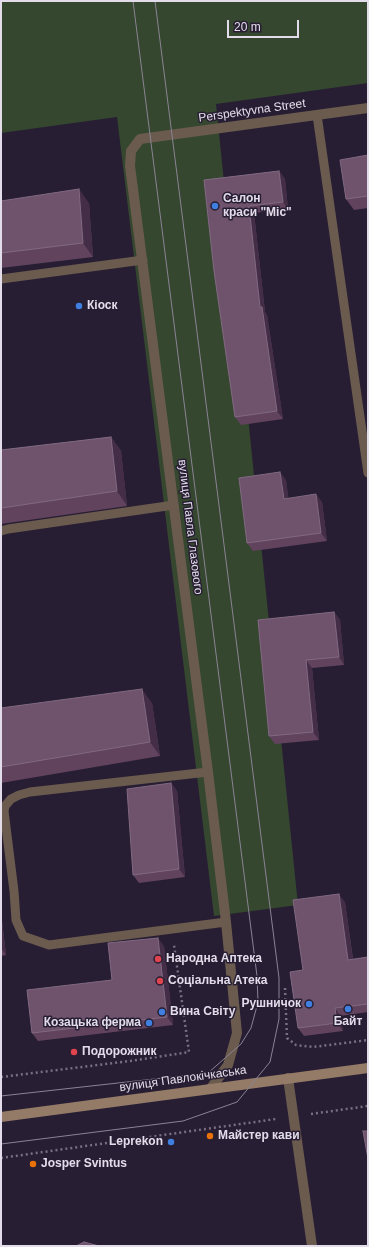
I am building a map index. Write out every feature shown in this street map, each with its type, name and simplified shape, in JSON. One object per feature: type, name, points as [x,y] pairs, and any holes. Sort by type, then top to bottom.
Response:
[{"type":"street","name":"Perspektyvna Street","points":[[140,139],[368,108]]},
{"type":"street","name":"вулиця Павла Глазового","points":[[140,139],[131,151],[130,166],[208,772],[226,922],[237,1033],[228,1065],[211,1088]]},
{"type":"street","name":"вулиця Павлокічкаська","points":[[1,1117],[368,1068]]},
{"type":"street","points":[[288,1078],[312,1246]]},
{"type":"lane","points":[[317,115],[368,473]]},
{"type":"lane","points":[[1,279],[143,260]]},
{"type":"lane","points":[[1,531],[174,505]]},
{"type":"lane","points":[[208,772],[30,792],[11,799],[5,806],[4,811],[16,920],[23,936],[48,945],[226,922]]},
{"type":"path","points":[[1,1077],[189,1052],[171,929]]},
{"type":"path","points":[[285,988],[287,1038],[296,1045],[313,1047],[368,1040]]},
{"type":"path","points":[[1,1158],[368,1106]]},
{"type":"green space","points":[[1,1],[368,1],[368,83],[216,104],[298,905],[214,916],[117,117],[1,133]]},
{"type":"building","points":[[368,155],[368,196],[346,199],[340,160]]},
{"type":"building","points":[[279,171],[283,202],[249,206],[260,307],[262,307],[277,411],[235,417],[214,271],[204,180]]},
{"type":"building","points":[[79,189],[83,243],[1,253],[1,201]]},
{"type":"building","points":[[111,437],[117,491],[1,508],[1,450]]},
{"type":"building","points":[[280,472],[284,499],[316,494],[321,533],[247,543],[239,478]]},
{"type":"building","points":[[334,612],[339,657],[306,660],[313,732],[269,736],[258,620]]},
{"type":"building","points":[[142,689],[150,742],[1,767],[1,708]]},
{"type":"building","points":[[171,783],[179,869],[133,875],[127,789]]},
{"type":"building","points":[[339,894],[348,960],[368,957],[368,1004],[335,1008],[337,1023],[298,1028],[290,972],[303,970],[293,900]]},
{"type":"building","points":[[158,938],[167,1017],[32,1033],[27,990],[112,980],[108,943]]},
{"type":"building","points":[[363,1131],[368,1131],[368,1159]]},
{"type":"building","points":[[84,1242],[99,1246],[76,1246]]},
{"type":"tram line","points":[[1,1096],[208,1073],[241,1044],[251,1028],[258,1002],[257,976],[133,1]]},
{"type":"tram line","points":[[1,1144],[183,1121],[237,1102],[270,1062],[279,1019],[279,978],[155,1]]},
{"type":"place","name":"Салон краси \"Міс\"","points":[[215,206]]},
{"type":"place","name":"Кіоск","points":[[79,306]]},
{"type":"place","name":"Народна Аптека","points":[[158,959]]},
{"type":"place","name":"Соціальна Атека","points":[[160,981]]},
{"type":"place","name":"Рушничок","points":[[309,1004]]},
{"type":"place","name":"Байт","points":[[348,1009]]},
{"type":"place","name":"Вина Світу","points":[[162,1012]]},
{"type":"place","name":"Козацька ферма","points":[[149,1023]]},
{"type":"place","name":"Подорожник","points":[[74,1052]]},
{"type":"place","name":"Майстер кави","points":[[210,1136]]},
{"type":"place","name":"Leprekon","points":[[171,1142]]},
{"type":"place","name":"Josper Svintus","points":[[33,1164]]}]
